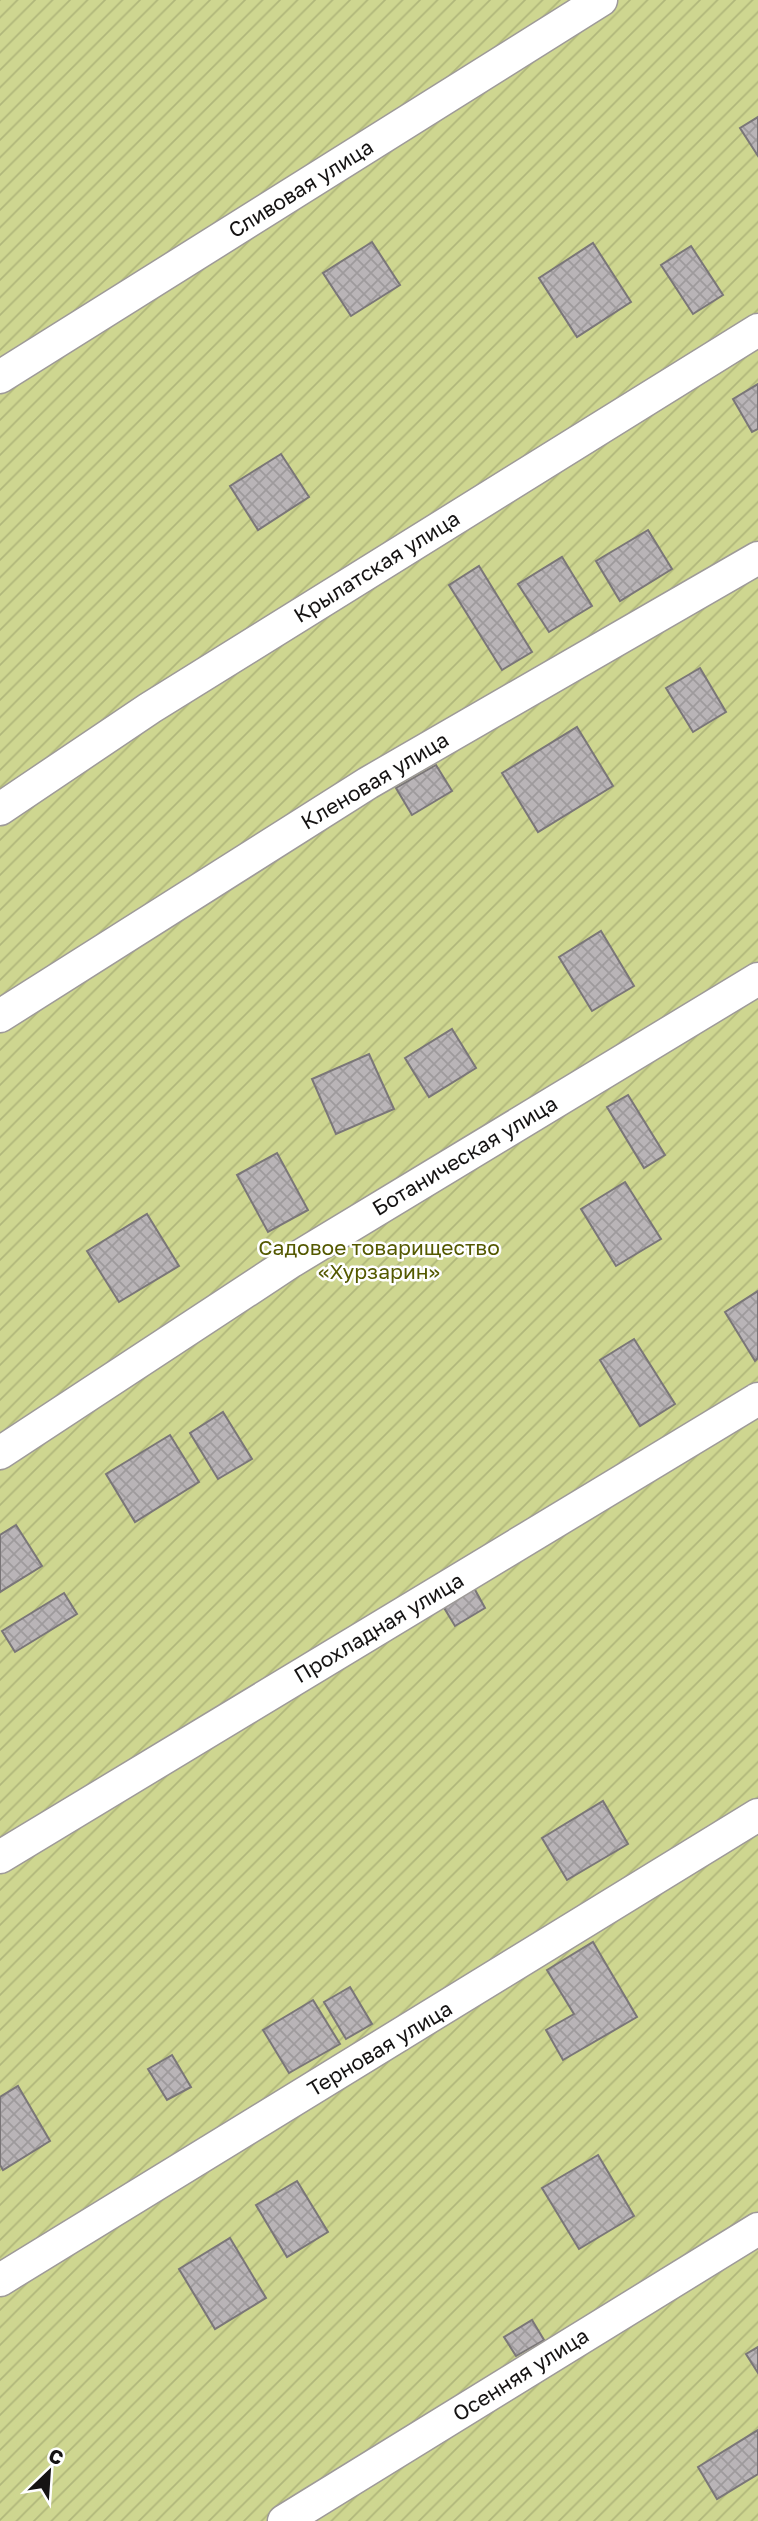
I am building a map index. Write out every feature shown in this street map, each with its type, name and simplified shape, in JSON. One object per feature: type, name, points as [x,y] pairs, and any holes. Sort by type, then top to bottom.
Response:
[{"type":"street","name":"Сливовая улица","points":[[0,377],[601,0]]},
{"type":"street","name":"Крылатская улица","points":[[0,809],[150,708],[758,330]]},
{"type":"street","name":"Кленовая улица","points":[[0,1016],[369,783],[758,558]]},
{"type":"street","name":"Ботаническая улица","points":[[0,1453],[292,1261],[758,979]]},
{"type":"street","name":"Прохладная улица","points":[[0,1857],[758,1399]]},
{"type":"street","name":"Терновая улица","points":[[0,2280],[758,1815]]},
{"type":"street","name":"Осенняя улица","points":[[284,2521],[758,2229]]},
{"type":"green space","name":"Садовое товарищество «Хурзарин»","points":[[0,0],[758,0],[758,2521],[0,2521]]},
{"type":"building","points":[[758,117],[758,156],[740,128]]},
{"type":"building","points":[[372,242],[400,285],[351,316],[323,273]]},
{"type":"building","points":[[593,243],[631,302],[577,337],[539,278]]},
{"type":"building","points":[[691,246],[723,295],[693,314],[661,265]]},
{"type":"building","points":[[758,384],[758,429],[752,432],[733,399]]},
{"type":"building","points":[[281,454],[309,497],[258,530],[230,486]]},
{"type":"building","points":[[648,530],[672,569],[620,601],[596,561]]},
{"type":"building","points":[[562,557],[592,606],[549,632],[518,584]]},
{"type":"building","points":[[479,566],[532,652],[502,670],[449,585]]},
{"type":"building","points":[[700,668],[726,712],[693,732],[666,688]]},
{"type":"building","points":[[577,727],[613,786],[538,832],[502,773]]},
{"type":"building","points":[[436,765],[452,791],[412,815],[396,788]]},
{"type":"building","points":[[601,931],[634,986],[592,1011],[559,957]]},
{"type":"building","points":[[452,1029],[476,1068],[429,1097],[405,1058]]},
{"type":"building","points":[[369,1054],[394,1109],[336,1134],[312,1079]]},
{"type":"building","points":[[628,1095],[665,1155],[644,1168],[607,1107]]},
{"type":"building","points":[[277,1153],[308,1210],[268,1232],[237,1175]]},
{"type":"building","points":[[625,1182],[661,1239],[616,1266],[581,1209]]},
{"type":"building","points":[[147,1214],[179,1266],[119,1302],[87,1251]]},
{"type":"building","points":[[758,1291],[758,1358],[755,1361],[725,1312]]},
{"type":"building","points":[[634,1339],[675,1404],[640,1426],[600,1360]]},
{"type":"building","points":[[223,1412],[252,1459],[218,1479],[190,1433]]},
{"type":"building","points":[[170,1435],[199,1482],[135,1522],[106,1474]]},
{"type":"building","points":[[16,1525],[42,1566],[0,1592],[0,1535]]},
{"type":"building","points":[[474,1588],[485,1608],[455,1626],[443,1606]]},
{"type":"building","points":[[64,1593],[77,1614],[15,1652],[2,1631]]},
{"type":"building","points":[[603,1801],[628,1844],[567,1880],[542,1838]]},
{"type":"building","points":[[593,1942],[637,2017],[563,2060],[546,2030],[574,2014],[547,1970]]},
{"type":"building","points":[[350,1987],[372,2024],[346,2039],[324,2002]]},
{"type":"building","points":[[313,2000],[340,2044],[289,2073],[263,2030]]},
{"type":"building","points":[[172,2055],[191,2087],[167,2100],[148,2069]]},
{"type":"building","points":[[18,2086],[50,2141],[3,2170],[0,2165],[0,2097]]},
{"type":"building","points":[[598,2155],[634,2216],[579,2249],[542,2188]]},
{"type":"building","points":[[297,2181],[328,2232],[287,2257],[256,2205]]},
{"type":"building","points":[[230,2238],[266,2298],[215,2329],[179,2269]]},
{"type":"building","points":[[532,2320],[544,2340],[516,2356],[504,2337]]},
{"type":"building","points":[[758,2347],[758,2373],[746,2354]]},
{"type":"building","points":[[758,2430],[758,2474],[717,2499],[698,2467]]}]
